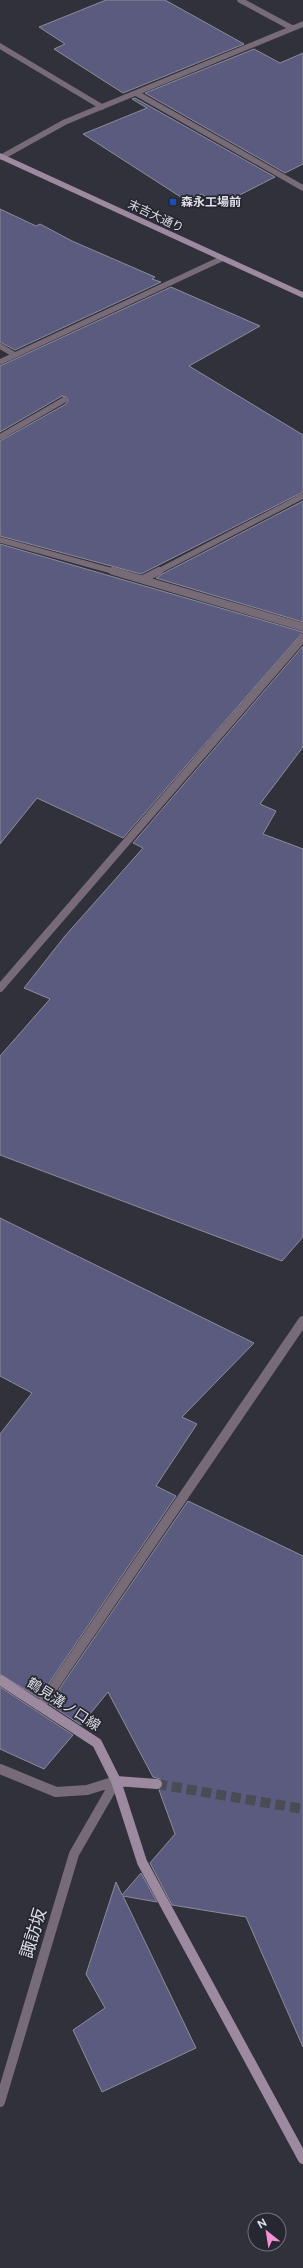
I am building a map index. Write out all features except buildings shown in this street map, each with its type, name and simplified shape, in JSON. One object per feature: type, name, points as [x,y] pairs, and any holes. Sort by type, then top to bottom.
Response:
[{"type":"street","points":[[240,0],[292,28]]},
{"type":"street","points":[[1,156],[65,122],[303,24]]},
{"type":"street","points":[[0,46],[102,107]]},
{"type":"street","points":[[136,93],[303,188]]},
{"type":"street","name":"末吉大通り","points":[[1,156],[303,295]]},
{"type":"street","points":[[0,362],[222,259]]},
{"type":"street","points":[[0,346],[15,355]]},
{"type":"street","points":[[0,437],[64,400]]},
{"type":"street","points":[[143,580],[303,496]]},
{"type":"street","points":[[0,540],[303,627]]},
{"type":"street","points":[[0,988],[303,638]]},
{"type":"street","points":[[41,1705],[303,1321]]},
{"type":"street","name":"鶴見溝ノ口線","points":[[0,1680],[41,1705],[97,1743],[116,1781],[142,1862],[303,2159]]},
{"type":"street","points":[[0,1769],[56,1792],[87,1790],[116,1781],[157,1784]]},
{"type":"street","name":"諏訪坂","points":[[0,2102],[74,1854],[116,1781]]},
{"type":"tunnel","points":[[157,1784],[303,1809]]},
{"type":"place","name":"森永工場前","points":[[173,202]]}]
